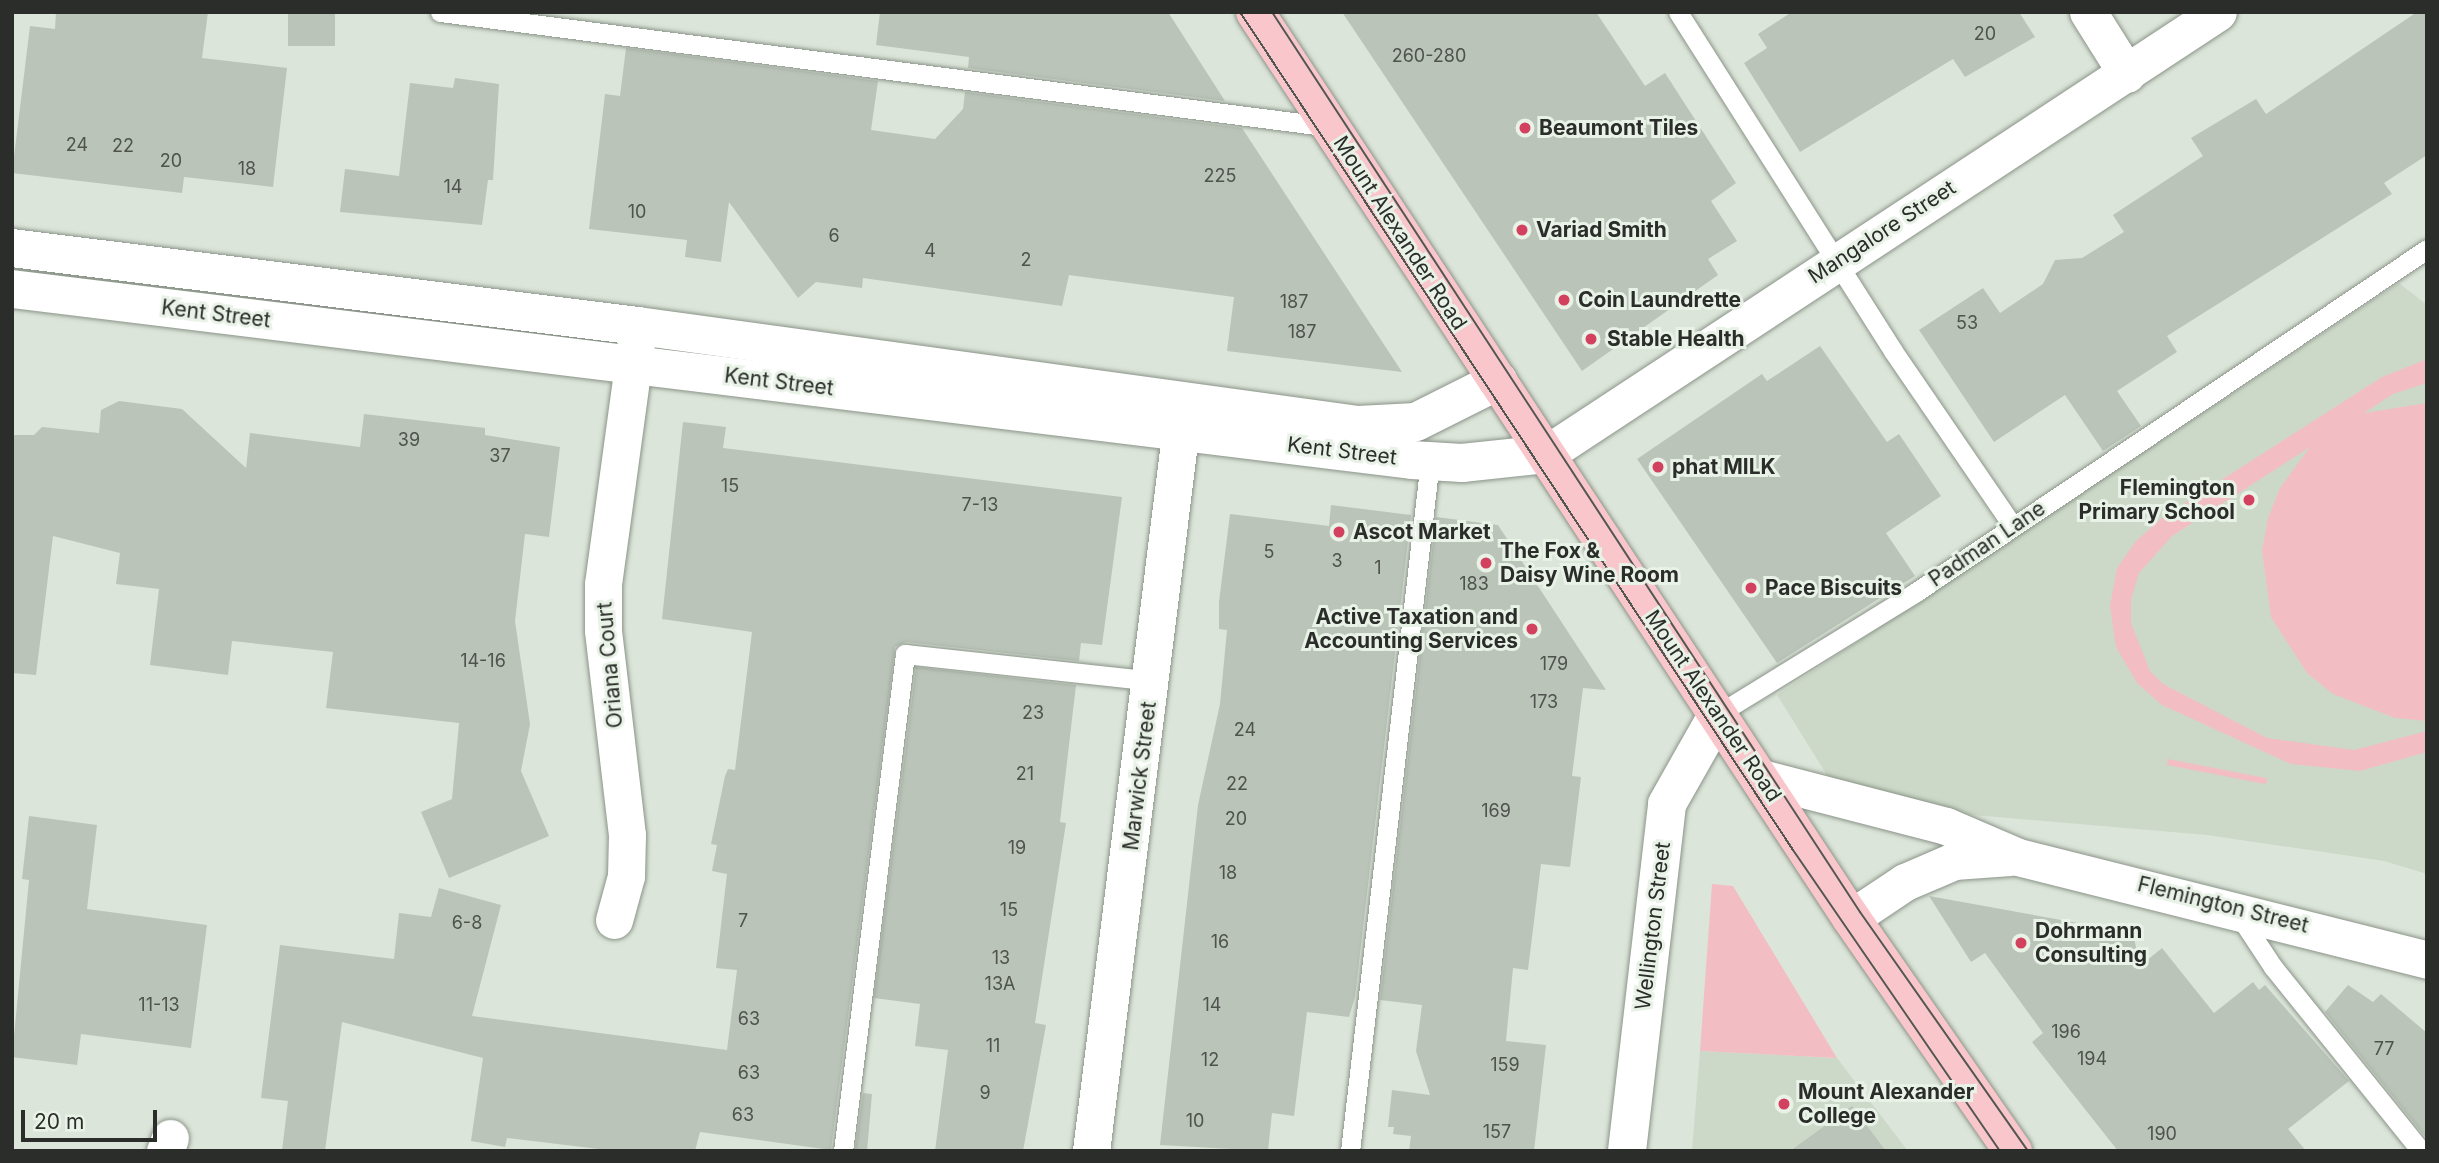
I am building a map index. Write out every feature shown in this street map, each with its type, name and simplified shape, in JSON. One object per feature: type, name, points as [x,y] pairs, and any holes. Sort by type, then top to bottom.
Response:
[{"type":"main road","name":"Mount Alexander Road","points":[[1255,12],[1851,918],[2013,1151]]},
{"type":"street","points":[[2088,12],[2127,74]]},
{"type":"street","name":"Mangalore Street","points":[[1546,454],[1836,260],[2127,74],[2218,12]]},
{"type":"street","name":"Kent Street","points":[[12,248],[638,326],[1183,416],[1430,461],[1485,462],[1546,454]]},
{"type":"street","name":"Kent Street","points":[[12,289],[633,365],[1183,416],[1389,425],[1424,419],[1498,380]]},
{"type":"street","name":"Oriana Court","points":[[614,920],[626,876],[627,835],[603,630],[603,584],[638,326]]},
{"type":"street","name":"Marwick Street","points":[[1091,1151],[1152,681],[1183,416]]},
{"type":"street","name":"Wellington Street","points":[[1627,1151],[1667,804],[1692,752],[1718,715]]},
{"type":"street","name":"Flemington Street","points":[[1761,778],[1946,826],[2018,857],[2233,907],[2427,960]]},
{"type":"street","name":"Flemington Street","points":[[1851,918],[1905,882],[1954,861],[2018,857]]},
{"type":"lane","points":[[440,12],[1331,127]]},
{"type":"lane","points":[[1678,12],[1836,260],[2013,526]]},
{"type":"lane","name":"Padman Lane","points":[[1718,715],[2013,526],[2427,249]]},
{"type":"lane","points":[[1350,1151],[1430,461]]},
{"type":"lane","points":[[843,1151],[905,654],[1152,681]]},
{"type":"lane","points":[[2233,907],[2273,967],[2421,1151]]},
{"type":"shaded area","name":"Flemington Primary School","points":[[2399,283],[2427,305],[2427,874],[2384,861],[2207,835],[1845,804],[1777,695]]},
{"type":"shaded area","points":[[2427,359],[2427,383],[2393,394],[2364,413],[2427,403],[2427,721],[2395,718],[2333,694],[2307,673],[2271,617],[2262,551],[2268,518],[2280,488],[2310,447],[2172,536],[2139,573],[2131,600],[2131,623],[2150,671],[2163,684],[2267,738],[2354,750],[2427,731],[2427,752],[2360,771],[2291,764],[2162,705],[2137,683],[2116,647],[2110,606],[2117,568],[2136,541],[2162,518],[2382,377]]},
{"type":"shaded area","points":[[2168,759],[2267,778],[2266,784],[2167,765]]},
{"type":"shaded area","points":[[1712,884],[1733,886],[1837,1058],[1700,1051]]},
{"type":"shaded area","name":"Mount Alexander College","points":[[1700,1051],[1837,1058],[1908,1151],[1692,1151]]},
{"type":"building","points":[[56,12],[208,12],[202,58],[287,68],[273,187],[184,177],[182,193],[12,173],[30,26],[55,29]]},
{"type":"building","points":[[288,12],[335,12],[335,46],[288,46]]},
{"type":"building","points":[[880,12],[1168,12],[1225,101],[968,68],[969,57],[876,45]]},
{"type":"building","points":[[1342,12],[1596,12],[1645,86],[1665,73],[1736,183],[1711,201],[1737,241],[1708,259],[1718,275],[1582,371]]},
{"type":"building","points":[[1792,12],[2019,12],[2035,37],[1965,77],[1953,59],[1800,152],[1744,63],[1767,48],[1758,34]]},
{"type":"building","points":[[2417,12],[2427,12],[2427,155],[2384,183],[2392,194],[2167,336],[2177,352],[2117,391],[2141,426],[2103,451],[2065,395],[1994,442],[1919,330],[1983,288],[2000,313],[2043,284],[2055,260],[2082,258],[2124,232],[2113,215],[2203,156],[2191,138],[2256,99],[2266,114]]},
{"type":"building","points":[[626,48],[878,81],[871,130],[935,139],[963,109],[965,92],[1242,128],[1402,372],[1227,351],[1234,297],[1069,275],[1062,306],[863,278],[862,288],[816,282],[798,298],[729,202],[721,262],[685,257],[687,240],[589,229],[605,94],[620,96]]},
{"type":"building","points":[[455,78],[499,84],[493,180],[488,180],[482,225],[340,212],[345,169],[399,176],[410,83],[453,88]]},
{"type":"building","points":[[1820,346],[1887,442],[1899,434],[1941,496],[1886,533],[1915,576],[1777,663],[1637,459],[1762,374],[1767,381]]},
{"type":"building","points":[[119,401],[182,409],[246,468],[250,433],[360,447],[364,414],[485,428],[485,435],[560,447],[549,537],[525,534],[515,621],[530,724],[521,771],[549,836],[449,878],[421,812],[452,799],[459,723],[326,708],[333,652],[232,641],[228,675],[150,665],[159,589],[116,584],[120,553],[53,536],[36,675],[12,673],[12,435],[34,435],[42,427],[99,433],[101,410]]},
{"type":"building","points":[[683,422],[726,427],[723,448],[1122,497],[1102,645],[1081,643],[1079,661],[906,642],[895,647],[831,1150],[700,1132],[695,1151],[615,1151],[507,1138],[505,1147],[471,1141],[483,1058],[342,1022],[325,1151],[282,1151],[288,1101],[261,1098],[280,945],[394,959],[399,913],[431,917],[439,888],[501,905],[472,1016],[727,1050],[737,970],[716,968],[727,874],[712,871],[717,845],[711,844],[725,776],[728,769],[735,770],[752,632],[662,619]]},
{"type":"building","points":[[1331,505],[1411,515],[1355,997],[1349,1017],[1307,1012],[1294,1116],[1272,1113],[1268,1151],[1160,1145],[1198,805],[1220,704],[1227,630],[1219,629],[1219,602],[1230,514],[1329,526]]},
{"type":"building","points":[[1436,517],[1498,525],[1606,690],[1583,688],[1572,776],[1581,777],[1570,867],[1541,864],[1528,970],[1513,968],[1506,1041],[1546,1045],[1534,1151],[1409,1151],[1411,1136],[1393,1134],[1394,1127],[1388,1127],[1392,1090],[1430,1095],[1416,1051],[1422,1005],[1380,1000]]},
{"type":"building","points":[[916,667],[1076,685],[1060,822],[1066,823],[1035,1023],[1046,1025],[1023,1151],[935,1151],[948,1050],[915,1046],[920,1004],[874,998]]},
{"type":"building","points":[[29,816],[97,825],[87,909],[207,925],[191,1048],[81,1034],[77,1065],[12,1057],[29,880],[22,879]]},
{"type":"building","points":[[1929,896],[2133,933],[2140,966],[2162,948],[2214,1013],[2253,982],[2259,990],[2265,985],[2349,1081],[2288,1129],[2306,1151],[2118,1151],[2032,1042],[2043,1033],[1985,953],[1971,962]]},
{"type":"building","points":[[2348,985],[2373,1002],[2381,994],[2427,1033],[2427,1139],[2325,1012]]},
{"type":"building","points":[[863,1093],[872,1094],[867,1151],[855,1151]]},
{"type":"building","points":[[1852,1106],[1886,1151],[1790,1151]]},
{"type":"tram line","points":[[1240,12],[1793,850],[2000,1151]]},
{"type":"tram line","points":[[1272,12],[1860,912],[2028,1151]]},
{"type":"place","name":"Beaumont Tiles","points":[[1525,128]]},
{"type":"place","name":"Variad Smith","points":[[1522,230]]},
{"type":"place","name":"Coin Laundrette","points":[[1564,300]]},
{"type":"place","name":"Stable Health","points":[[1591,339]]},
{"type":"place","name":"phat MILK","points":[[1658,467]]},
{"type":"place","name":"Flemington Primary School","points":[[2249,500]]},
{"type":"place","name":"Ascot Market","points":[[1339,532]]},
{"type":"place","name":"The Fox & Daisy Wine Room","points":[[1486,563]]},
{"type":"place","name":"Pace Biscuits","points":[[1751,588]]},
{"type":"place","name":"Active Taxation and Accounting Services","points":[[1532,629]]},
{"type":"place","name":"Dohrmann Consulting","points":[[2021,943]]},
{"type":"place","name":"Mount Alexander College","points":[[1784,1104]]}]
